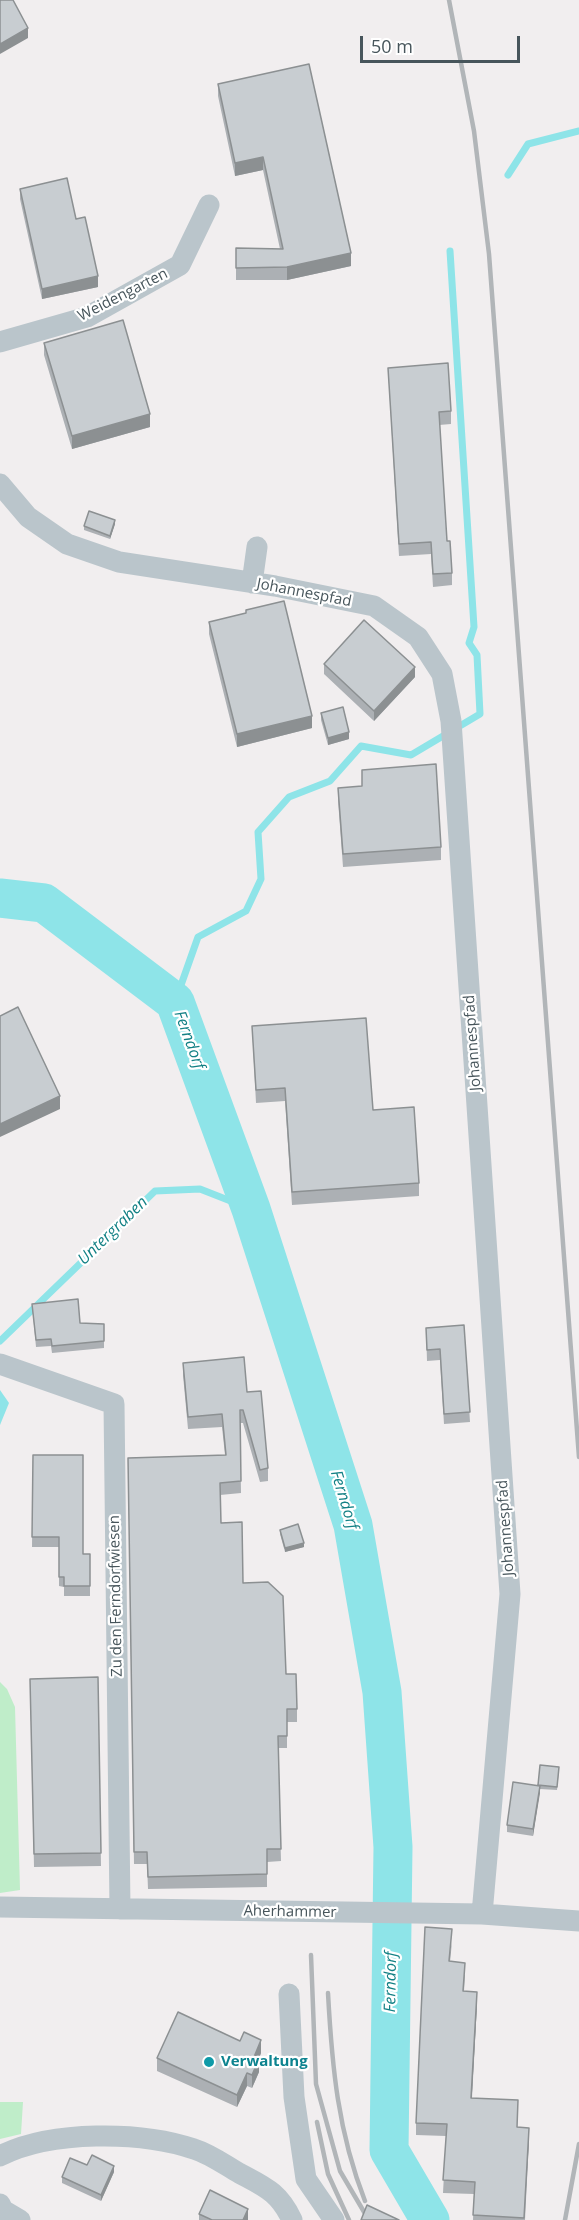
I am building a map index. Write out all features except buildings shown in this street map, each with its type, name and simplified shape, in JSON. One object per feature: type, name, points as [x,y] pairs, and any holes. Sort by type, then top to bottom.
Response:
[{"type":"street","name":"Weidengarten","points":[[0,342],[87,317],[180,265],[209,205]]},
{"type":"street","name":"Johannespfad","points":[[0,484],[28,517],[67,544],[118,562],[252,583],[374,606],[418,637],[442,674],[453,747],[510,1594],[482,1914]]},
{"type":"street","points":[[252,583],[257,547]]},
{"type":"street","name":"Zu den Ferndorfwiesen","points":[[0,1364],[114,1404],[120,1909]]},
{"type":"street","name":"Aherhammer","points":[[0,1907],[482,1914],[579,1921]]},
{"type":"street","points":[[289,1994],[294,2097],[306,2179],[334,2220]]},
{"type":"street","points":[[2,2157],[57,2139],[97,2137],[144,2139],[195,2149],[265,2187],[283,2201],[292,2220]]},
{"type":"street","points":[[283,2201],[300,2197],[306,2179]]},
{"type":"street","points":[[0,2204],[3,2210],[20,2220]]},
{"type":"green space","points":[[0,1682],[7,1689],[15,1707],[20,1890],[0,1893]]},
{"type":"green space","points":[[0,2102],[23,2102],[21,2134],[0,2139]]},
{"type":"water","points":[[0,1390],[9,1403],[0,1425]]},
{"type":"waterway","points":[[508,175],[528,144],[579,131]]},
{"type":"waterway","points":[[175,1002],[198,937],[246,911],[261,879],[258,832],[289,797],[330,781],[361,746],[411,755],[480,714],[477,655],[469,643],[474,627],[450,251]]},
{"type":"waterway","name":"Ferndorf","points":[[0,898],[44,903],[175,1002],[251,1209],[353,1525],[382,1692],[393,1847],[389,2150],[430,2220]]},
{"type":"waterway","name":"Untergraben","points":[[0,1341],[155,1191],[200,1189],[251,1209]]},
{"type":"railway","points":[[449,0],[474,131],[489,254],[579,1457]]},
{"type":"railway","points":[[311,1955],[316,2084],[340,2171],[367,2217]]},
{"type":"railway","points":[[328,1993],[342,2124],[365,2201]]},
{"type":"railway","points":[[317,2122],[328,2174],[349,2220]]},
{"type":"railway","points":[[565,2220],[579,2144]]},
{"type":"place","name":"Verwaltung","points":[[209,2062]]}]
